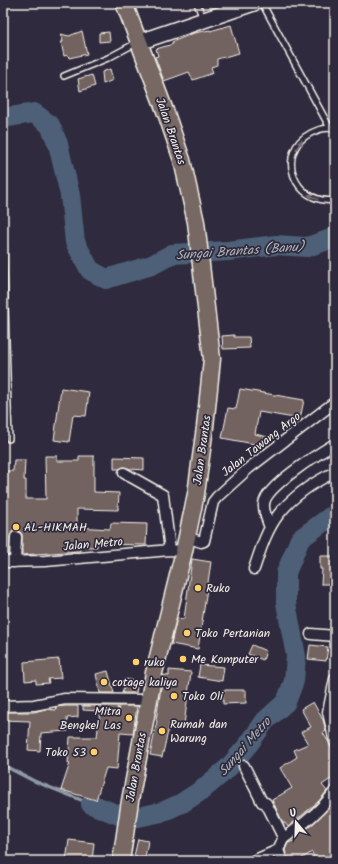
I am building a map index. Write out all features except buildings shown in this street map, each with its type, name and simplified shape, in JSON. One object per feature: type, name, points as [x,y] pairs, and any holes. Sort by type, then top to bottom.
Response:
[{"type":"main road","name":"Jalan Brantas","points":[[121,861],[130,801],[154,673],[181,546],[196,494],[212,372],[212,359],[196,222],[182,160],[124,3]]},
{"type":"main road","points":[[138,42],[203,20],[231,6],[254,3]]},
{"type":"street","name":"Jalan Tawang Argo","points":[[181,546],[204,541],[213,502],[217,497],[249,468],[335,402]]},
{"type":"street","points":[[270,528],[264,508],[267,496],[292,472],[333,445]]},
{"type":"street","points":[[254,569],[270,528],[278,516],[292,500],[326,476],[335,472]]},
{"type":"street","points":[[124,473],[163,495],[181,546]]},
{"type":"street","points":[[15,562],[16,537]]},
{"type":"street","name":"Jalan Metro","points":[[3,562],[45,561],[181,546]]},
{"type":"street","points":[[311,634],[335,636]]},
{"type":"street","points":[[335,679],[328,712],[335,742]]},
{"type":"street","points":[[3,706],[34,705],[65,699],[149,700]]},
{"type":"street","points":[[244,766],[262,802],[266,803],[281,831],[283,839]]},
{"type":"street","points":[[253,861],[278,850],[283,839],[319,812],[335,791]]},
{"type":"street","points":[[278,850],[282,861]]},
{"type":"lane","points":[[197,3],[203,20]]},
{"type":"lane","points":[[262,3],[333,128],[318,130],[306,136],[297,145],[292,157],[292,170],[296,182],[304,192],[314,199],[327,202],[335,200]]},
{"type":"lane","points":[[64,76],[108,58],[138,42]]},
{"type":"lane","points":[[3,241],[9,439]]},
{"type":"waterway","name":"Sungai Brantas (Banu)","points":[[3,118],[34,113],[50,125],[58,144],[70,195],[75,242],[90,270],[106,279],[152,265],[172,254],[228,251],[276,245],[307,247],[331,239],[335,236]]},
{"type":"waterway","name":"Sungai Metro","points":[[91,804],[121,816],[138,817],[162,812],[182,803],[202,790],[228,768],[248,745],[265,721],[286,702],[294,681],[296,656],[286,603],[286,573],[300,539],[335,515]]},
{"type":"waterway","points":[[3,765],[34,781],[91,804]]},
{"type":"place","name":"AL-HIKMAH","points":[[16,527]]},
{"type":"place","name":"Ruko","points":[[198,588]]},
{"type":"place","name":"Toko Pertanian","points":[[187,633]]},
{"type":"place","name":"Me Komputer","points":[[183,659]]},
{"type":"place","name":"ruko","points":[[136,662]]},
{"type":"place","name":"cotage kaliya","points":[[104,682]]},
{"type":"place","name":"Toko Oli","points":[[174,696]]},
{"type":"place","name":"Mitra Bengkel Las","points":[[129,718]]},
{"type":"place","name":"Rumah dan Warung","points":[[162,731]]},
{"type":"place","name":"Toko 53","points":[[94,752]]}]
